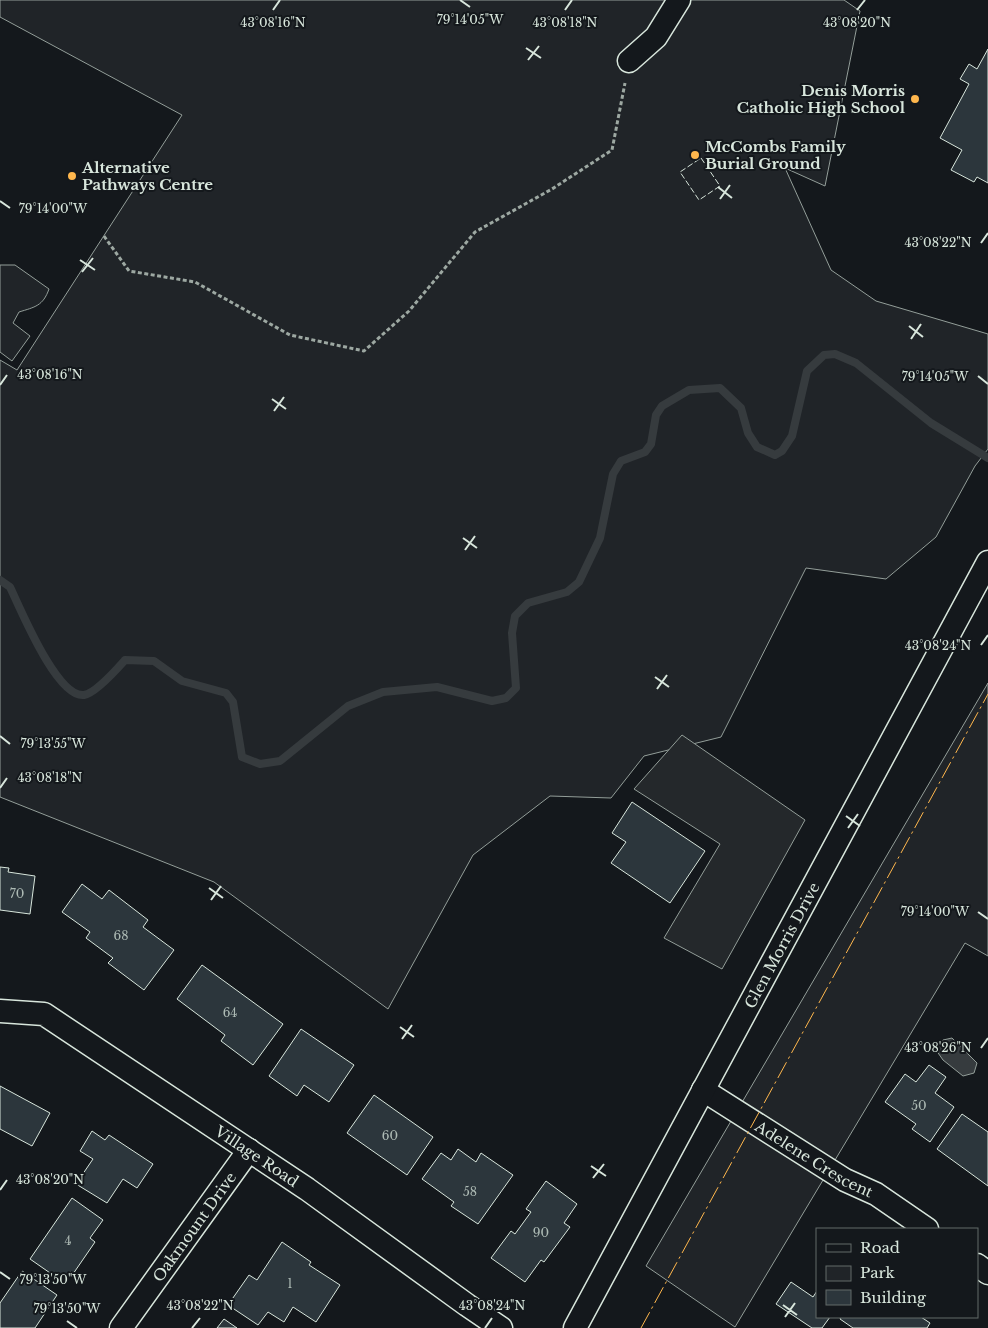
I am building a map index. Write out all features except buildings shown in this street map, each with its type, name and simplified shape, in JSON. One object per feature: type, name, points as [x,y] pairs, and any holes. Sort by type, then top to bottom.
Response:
[{"type":"street","points":[[629,61],[656,36],[679,0]]},
{"type":"street","name":"Glen Morris Drive","points":[[575,1328],[988,562]]},
{"type":"street","name":"Village Road","points":[[0,1012],[44,1014],[318,1196],[467,1305],[502,1328]]},
{"type":"street","name":"Adelene Crescent","points":[[703,1090],[845,1180],[876,1194],[925,1228]]},
{"type":"street","name":"Oakmount Drive","points":[[121,1328],[249,1150]]},
{"type":"path","points":[[836,20],[875,24]]},
{"type":"path","points":[[104,236],[129,272],[195,282],[290,335],[364,351],[409,311],[475,232],[552,189],[612,150],[629,61]]},
{"type":"green space","points":[[0,0],[844,0],[860,11],[825,186],[785,168],[831,270],[876,301],[988,334],[988,449],[975,466],[936,537],[886,579],[806,568],[721,737],[644,756],[611,798],[550,796],[473,855],[388,1009],[214,882],[0,797],[0,360],[17,370],[182,115],[0,17]]},
{"type":"green space","points":[[0,265],[15,265],[49,289],[41,302],[34,307],[19,312],[13,323],[30,336],[12,361],[0,352]]},
{"type":"green space","points":[[988,683],[988,956],[965,943],[735,1327],[646,1266]]},
{"type":"shaded area","points":[[682,735],[805,820],[722,969],[664,938],[720,844],[634,789]]},
{"type":"shaded area","points":[[952,1038],[977,1063],[974,1073],[963,1076],[943,1060],[936,1050],[943,1040]]},
{"type":"waterway","points":[[0,580],[10,587],[31,632],[52,668],[63,683],[74,692],[84,695],[94,690],[125,660],[154,661],[182,681],[226,693],[233,702],[242,757],[260,764],[280,761],[348,706],[383,692],[437,687],[492,701],[506,698],[516,688],[512,633],[515,616],[528,603],[567,592],[579,582],[600,538],[613,474],[621,461],[645,452],[651,444],[656,415],[662,406],[689,390],[720,388],[741,408],[748,433],[757,447],[775,455],[782,451],[792,436],[807,371],[824,355],[835,354],[856,363],[931,423],[988,458]]},
{"type":"fence","points":[[701,158],[720,186],[699,200],[680,172],[701,158]]},
{"type":"power","points":[[641,1328],[988,694]]},
{"type":"place","name":"Denis Morris Catholic High School","points":[[915,99]]},
{"type":"place","name":"McCombs Family Burial Ground","points":[[695,155]]},
{"type":"place","name":"Alternative Pathways Centre","points":[[72,176]]}]
